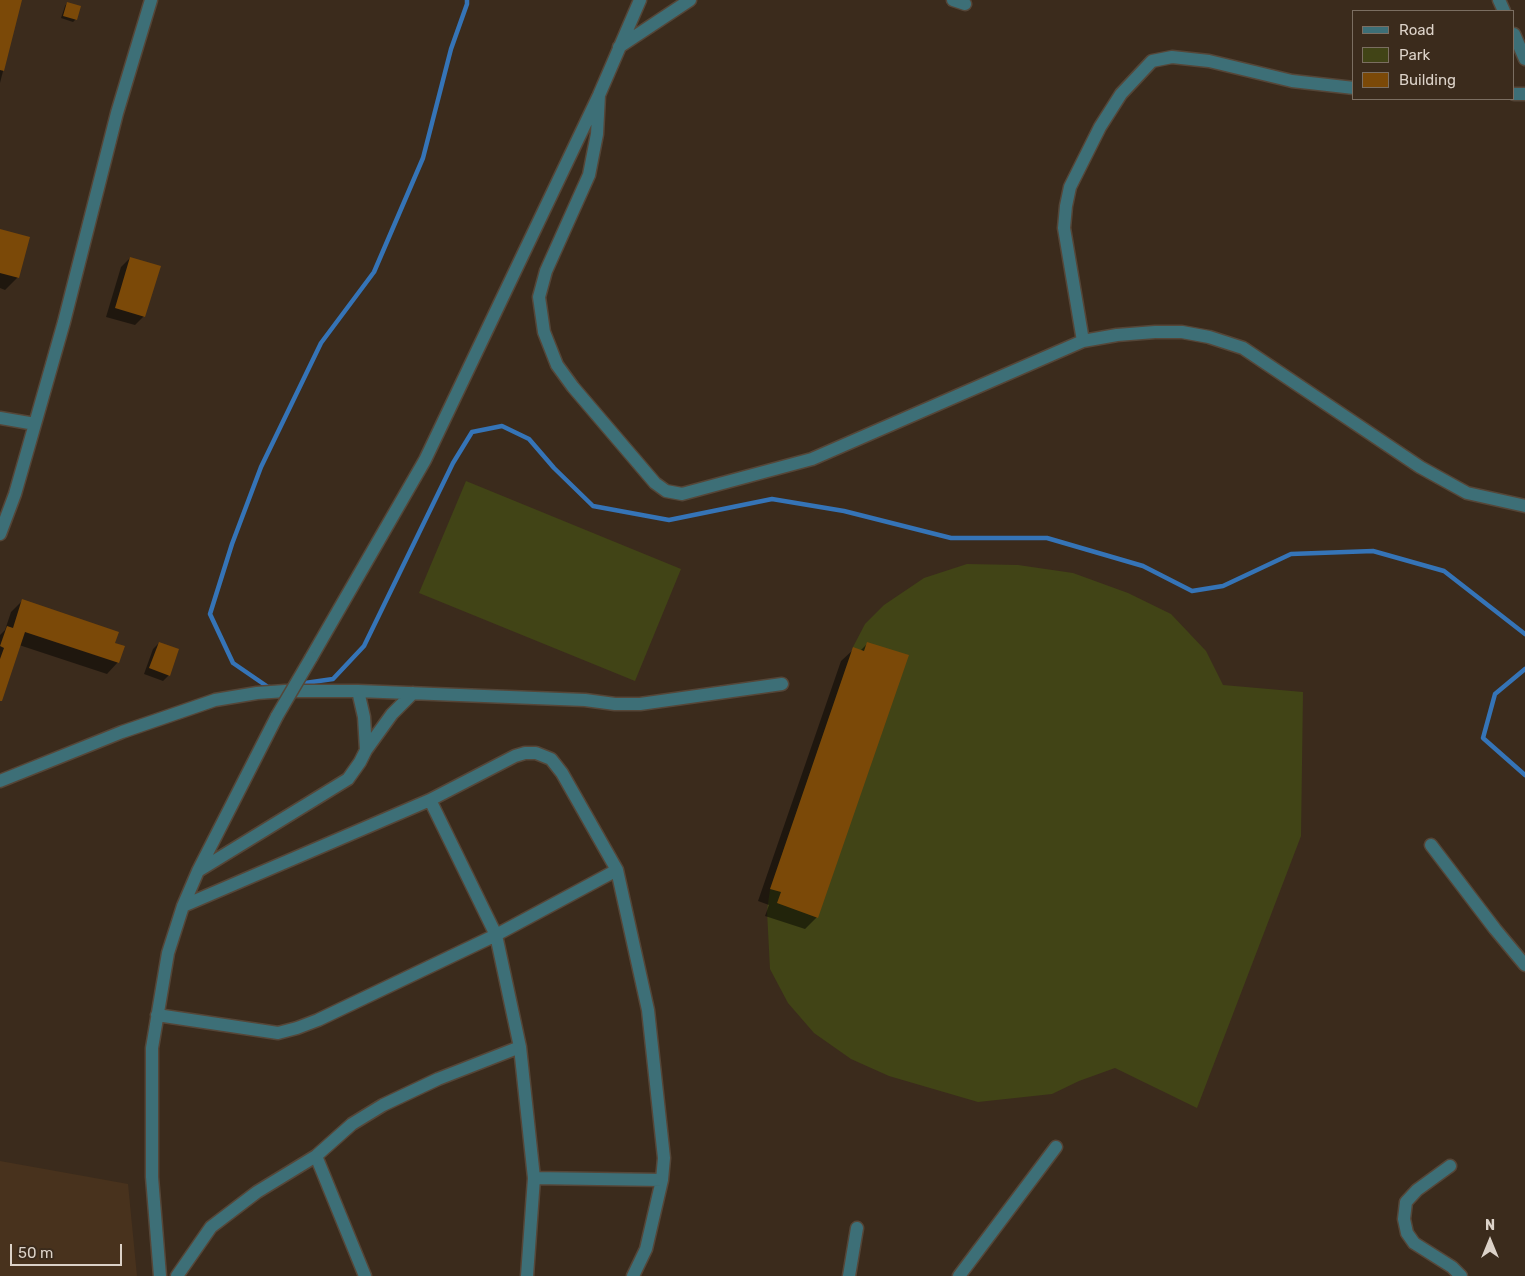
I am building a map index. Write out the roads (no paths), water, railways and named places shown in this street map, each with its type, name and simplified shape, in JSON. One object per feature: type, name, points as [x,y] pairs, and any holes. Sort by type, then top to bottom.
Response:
[{"type":"street","points":[[0,534],[15,494],[64,322],[118,112],[151,0]]},
{"type":"street","points":[[160,1276],[152,1177],[152,1048],[168,953],[183,906],[198,871],[277,716],[425,460],[599,95],[640,0]]},
{"type":"street","points":[[619,47],[690,0]]},
{"type":"street","points":[[953,0],[966,4]]},
{"type":"street","points":[[1515,36],[1525,59]]},
{"type":"street","points":[[1083,341],[1064,228],[1070,187],[1100,127],[1121,94],[1152,61],[1172,57],[1209,61],[1292,81],[1352,88]]},
{"type":"street","points":[[599,95],[597,134],[589,175],[546,271],[539,297],[544,332],[557,365],[573,387],[654,483],[666,490],[682,494],[812,459],[1083,341],[1127,334],[1182,332],[1209,337],[1242,348],[1420,467],[1468,493],[1525,506]]},
{"type":"street","points":[[0,418],[35,424]]},
{"type":"street","points":[[0,781],[122,732],[215,700],[286,691],[413,693],[640,704],[782,684]]},
{"type":"street","points":[[358,691],[364,717],[366,750]]},
{"type":"street","points":[[198,871],[348,779],[392,714],[413,693]]},
{"type":"street","points":[[183,906],[430,800],[515,756],[525,753],[536,753],[551,760],[562,773],[617,870],[648,1010],[664,1158],[662,1180],[646,1249],[637,1274]]},
{"type":"street","points":[[430,800],[496,935],[520,1046],[534,1178],[527,1276]]},
{"type":"street","points":[[1431,845],[1525,965]]},
{"type":"street","points":[[157,1015],[278,1033],[318,1020],[496,935],[617,870]]},
{"type":"street","points":[[177,1276],[211,1227],[257,1192],[316,1156],[352,1124],[383,1105],[438,1079],[520,1046]]},
{"type":"street","points":[[959,1276],[1056,1147]]},
{"type":"street","points":[[316,1156],[364,1276]]},
{"type":"street","points":[[1450,1166],[1417,1190],[1406,1202],[1404,1219],[1407,1233],[1414,1243],[1452,1267],[1461,1276]]},
{"type":"street","points":[[534,1178],[662,1180]]},
{"type":"street","points":[[849,1276],[857,1228]]},
{"type":"waterway","points":[[270,687],[233,663],[210,614],[232,544],[261,467],[321,343],[374,272],[423,158],[451,49],[467,0]]},
{"type":"waterway","points":[[298,684],[333,679],[364,646],[453,463],[472,432],[502,426],[529,439],[554,468],[593,506],[669,520],[772,499],[844,511],[951,538],[1047,538],[1143,566],[1192,591],[1223,586],[1291,554],[1373,551],[1444,571],[1525,634]]},
{"type":"waterway","points":[[1525,669],[1495,694],[1483,738],[1525,775]]}]
